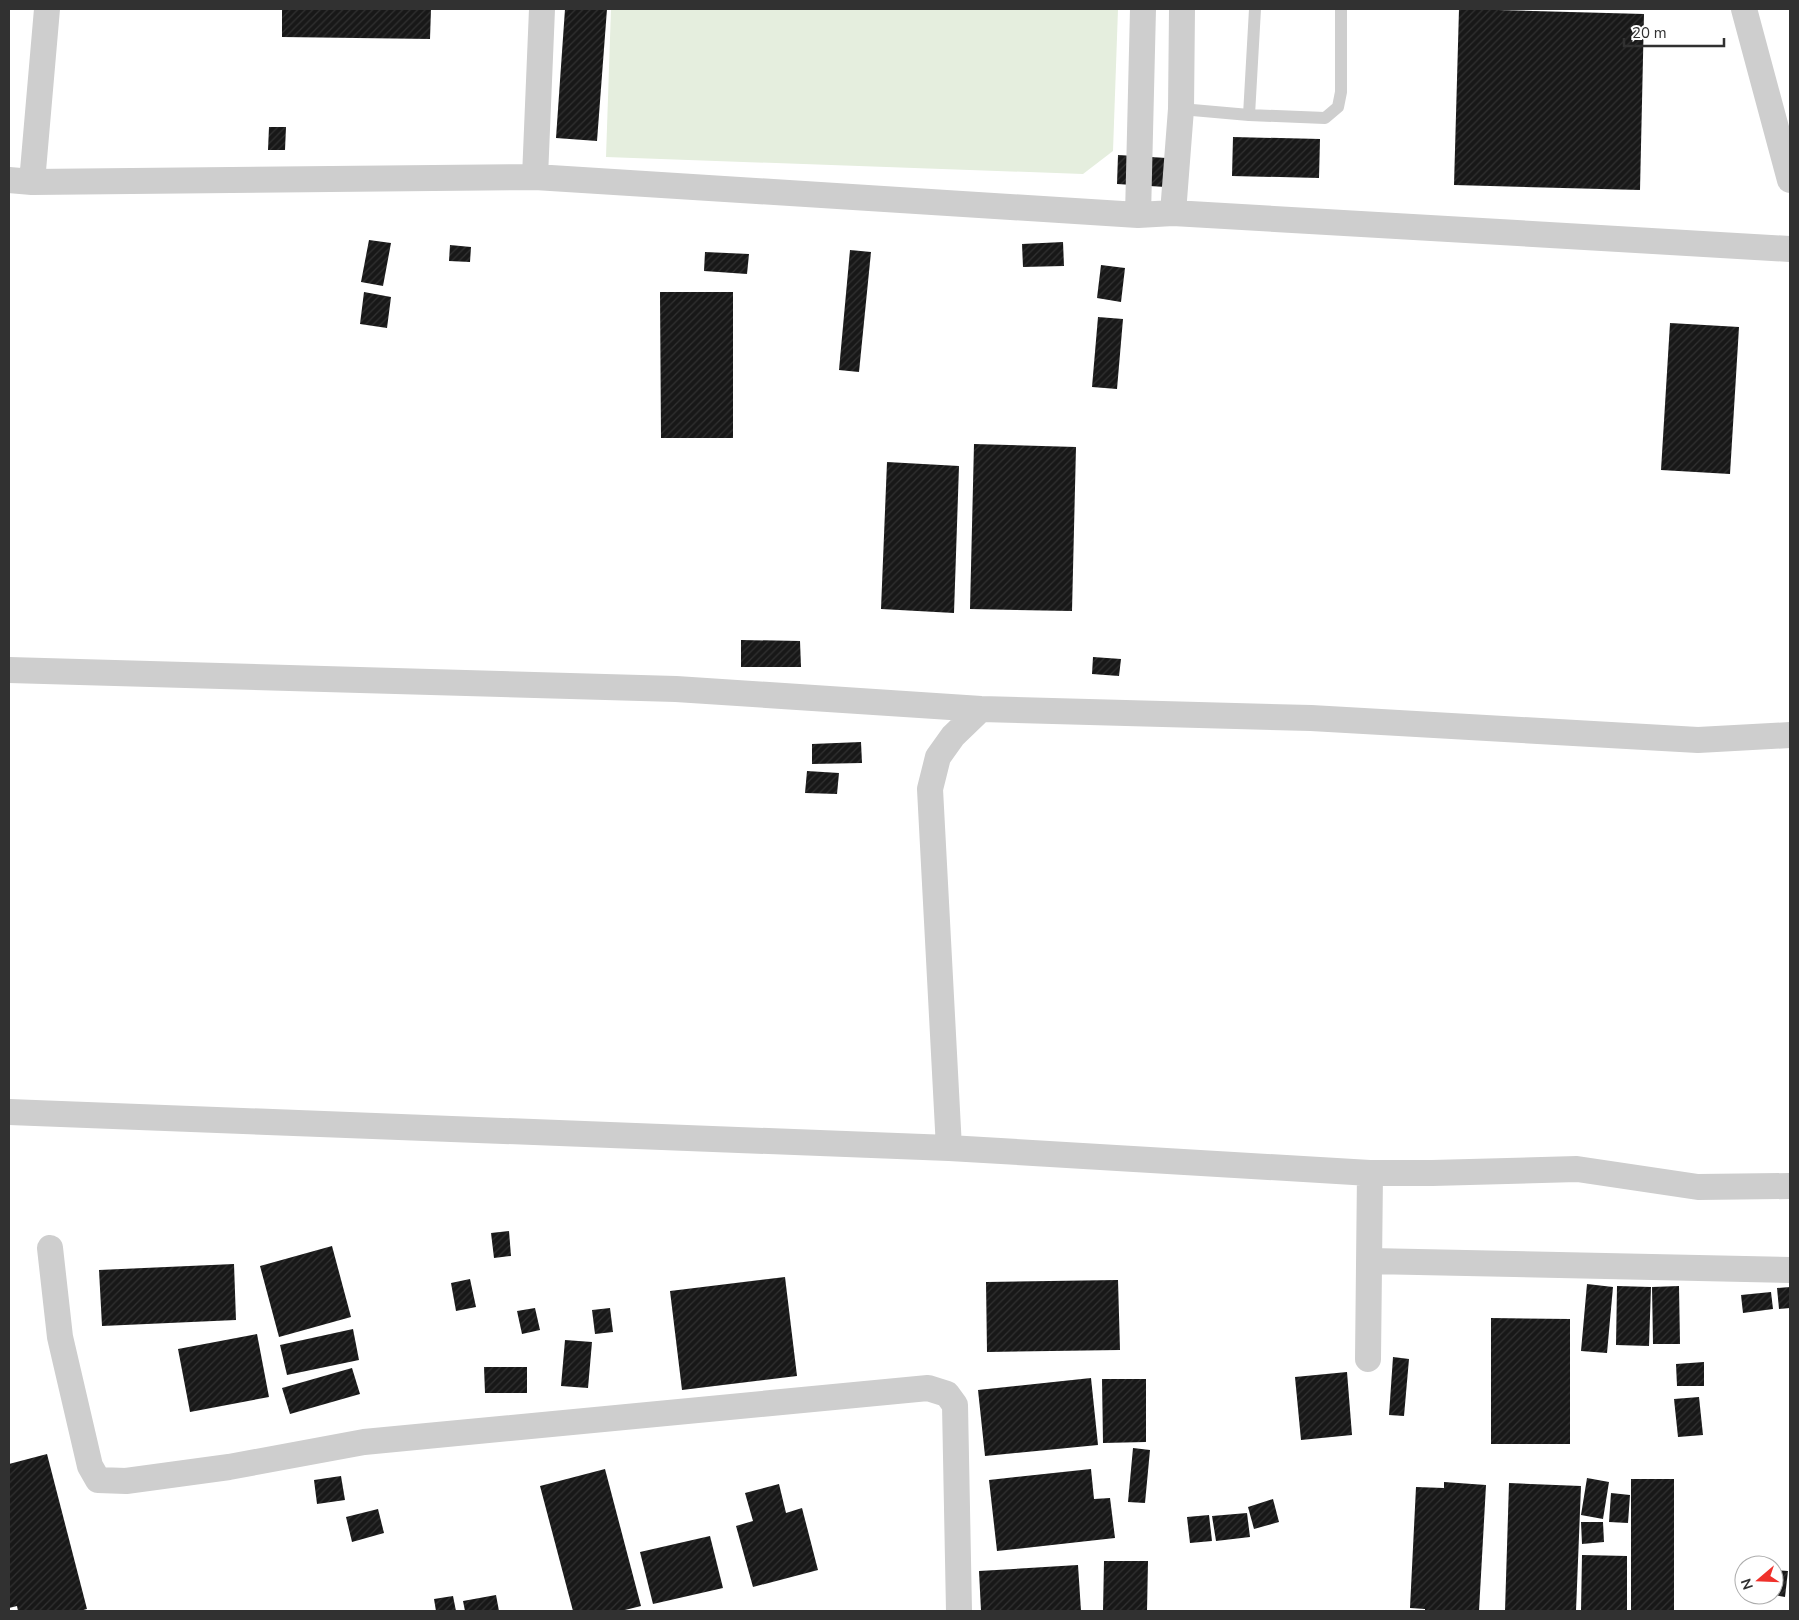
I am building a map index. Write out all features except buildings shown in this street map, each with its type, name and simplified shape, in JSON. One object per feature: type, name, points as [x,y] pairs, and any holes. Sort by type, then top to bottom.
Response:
[{"type":"street","points":[[47,9],[20,181],[535,178],[1138,215],[1173,213],[1790,249]]},
{"type":"street","points":[[535,178],[542,9]]},
{"type":"street","points":[[1138,215],[1143,9]]},
{"type":"street","points":[[1173,213],[1180,108],[1182,9]]},
{"type":"street","points":[[1744,9],[1790,180]]},
{"type":"street","points":[[9,670],[676,689],[981,709],[1311,718],[1698,740],[1790,736]]},
{"type":"street","points":[[949,1148],[930,789],[938,757],[953,736],[981,709]]},
{"type":"street","points":[[9,1112],[949,1148],[1370,1173],[1577,1169],[1698,1187],[1790,1186]]},
{"type":"street","points":[[1368,1359],[1370,1173]]},
{"type":"street","points":[[50,1248],[60,1336],[90,1466],[98,1480],[126,1481],[219,1468],[364,1442],[928,1388],[947,1394],[955,1406],[959,1611]]},
{"type":"street","points":[[1370,1261],[1790,1270]]},
{"type":"lane","points":[[1249,115],[1255,9]]},
{"type":"lane","points":[[1180,108],[1249,115],[1326,118],[1338,107],[1341,92],[1341,9]]},
{"type":"green space","points":[[611,9],[1118,9],[1113,151],[1083,174],[606,157]]}]
